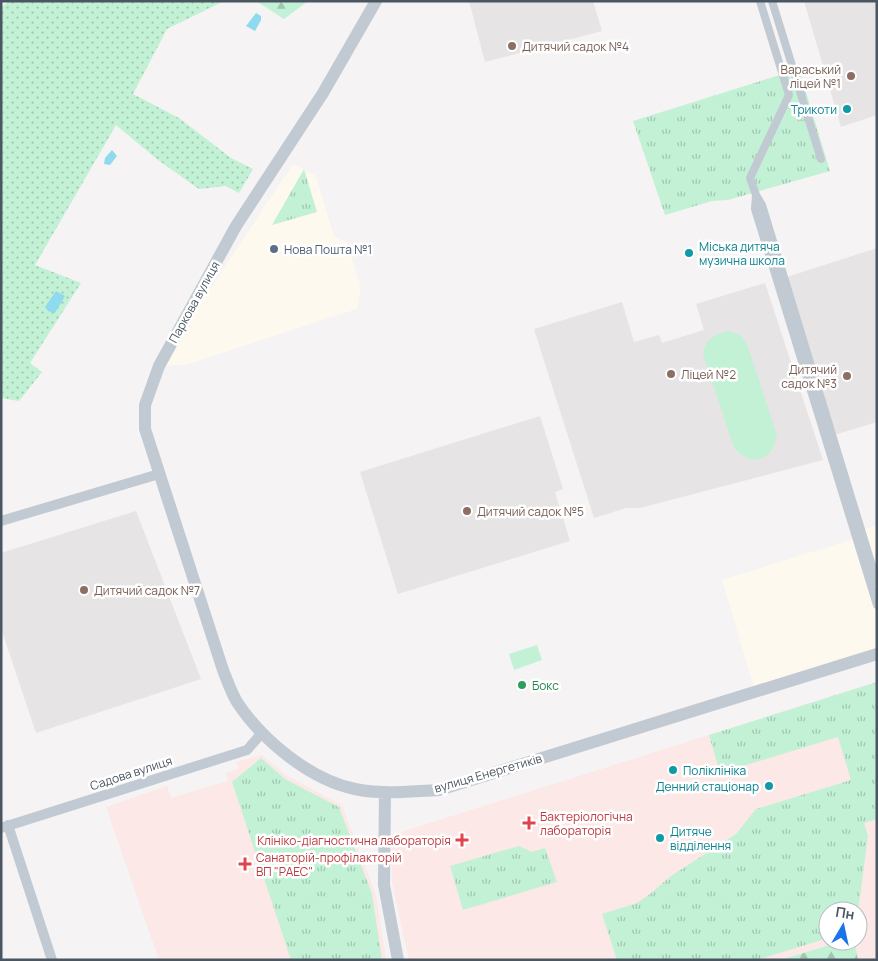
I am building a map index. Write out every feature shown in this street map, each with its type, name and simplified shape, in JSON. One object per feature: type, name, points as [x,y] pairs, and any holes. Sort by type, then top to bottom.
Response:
[{"type":"street","name":"Паркова вулиця","points":[[159,474],[145,429],[145,405],[159,366],[236,226],[323,93],[376,1]]},
{"type":"street","points":[[760,1],[789,95],[750,178],[762,205],[877,582]]},
{"type":"street","points":[[772,1],[821,159]]},
{"type":"street","points":[[756,195],[755,209],[877,605]]},
{"type":"street","points":[[1,521],[159,474]]},
{"type":"street","name":"вулиця Енергетиків","points":[[159,474],[223,670],[236,701],[262,733],[283,753],[314,772],[354,789],[385,792],[439,790],[877,654]]},
{"type":"street","name":"Садова вулиця","points":[[5,827],[247,750],[262,733]]},
{"type":"street","points":[[385,792],[384,885],[398,960]]},
{"type":"street","points":[[5,827],[52,960]]},
{"type":"shaded area","name":"Дитячий садок №4","points":[[469,1],[593,1],[602,31],[485,62]]},
{"type":"shaded area","name":"Вараський ліцей №1","points":[[804,1],[877,1],[877,115],[841,127]]},
{"type":"shaded area","points":[[293,164],[316,176],[334,236],[347,242],[361,288],[357,309],[185,365],[159,366]]},
{"type":"shaded area","name":"Дитячий садок №3","points":[[877,248],[877,422],[834,435],[787,277]]},
{"type":"shaded area","name":"Ліцей №2","points":[[765,283],[823,460],[640,508],[626,508],[594,518],[534,329],[622,302],[634,342],[659,335],[662,343],[704,330],[696,304]]},
{"type":"shaded area","name":"Дитячий садок №5","points":[[540,416],[563,489],[555,492],[570,541],[398,594],[360,472]]},
{"type":"shaded area","name":"Дитячий садок №7","points":[[136,511],[201,679],[36,733],[1,628],[1,553]]},
{"type":"shaded area","points":[[877,526],[877,654],[755,691],[722,580],[866,535],[864,529]]},
{"type":"shaded area","points":[[877,682],[877,960],[409,960],[392,882],[392,835]]},
{"type":"shaded area","name":"Санаторій-профілакторій ВП \"РАЕС\"","points":[[262,755],[287,776],[342,805],[376,895],[386,960],[159,960],[106,807],[167,786],[171,798],[228,781],[226,773],[239,769],[236,762]]},
{"type":"green space","points":[[9,1],[224,1],[167,29],[133,94],[179,118],[231,158],[253,169],[239,193],[226,186],[199,189],[158,160],[116,125],[35,265],[81,283],[30,363],[42,372],[19,401],[1,398],[1,8]]},
{"type":"green space","points":[[256,1],[308,1],[284,19]]},
{"type":"green space","points":[[799,69],[830,171],[728,200],[712,201],[665,215],[633,121]]},
{"type":"green space","points":[[304,169],[317,212],[272,225]]},
{"type":"green space","points":[[727,331],[740,335],[747,344],[777,435],[771,451],[761,459],[754,460],[748,458],[734,448],[703,354],[711,338]]},
{"type":"green space","points":[[537,645],[542,660],[514,670],[509,654]]},
{"type":"green space","points":[[877,682],[877,819],[864,823],[868,836],[859,901],[818,901],[818,941],[757,960],[617,960],[602,914],[637,903],[671,876],[736,834],[756,809],[851,780],[838,737],[720,773],[709,735]]},
{"type":"green space","points":[[261,758],[285,779],[339,807],[372,894],[382,960],[291,960],[232,782]]},
{"type":"green space","points":[[519,846],[532,852],[545,848],[557,882],[463,910],[450,866]]},
{"type":"green space","points":[[818,949],[818,951],[856,951],[858,960],[780,960]]},
{"type":"water","points":[[256,13],[261,16],[261,20],[255,31],[246,26]]},
{"type":"water","points":[[112,150],[117,156],[110,165],[104,164],[105,158]]},
{"type":"water","points":[[56,291],[65,296],[55,313],[48,311],[45,307]]},
{"type":"place","name":"Дитячий садок №4","points":[[512,46]]},
{"type":"place","name":"Вараський ліцей №1","points":[[851,76]]},
{"type":"place","name":"Трикоти","points":[[847,109]]},
{"type":"place","name":"Нова Пошта №1","points":[[274,249]]},
{"type":"place","name":"Міська дитяча музична школа","points":[[689,253]]},
{"type":"place","name":"Ліцей №2","points":[[671,374]]},
{"type":"place","name":"Дитячий садок №3","points":[[847,376]]},
{"type":"place","name":"Дитячий садок №5","points":[[467,511]]},
{"type":"place","name":"Дитячий садок №7","points":[[84,590]]},
{"type":"place","name":"Бокс","points":[[522,685]]},
{"type":"place","name":"Поліклініка","points":[[673,770]]},
{"type":"place","name":"Денний стаціонар","points":[[769,786]]},
{"type":"place","name":"Бактеріологічна лабораторія","points":[[529,823]]},
{"type":"place","name":"Дитяче відділення","points":[[660,838]]},
{"type":"place","name":"Клініко-діагностична лабораторія","points":[[462,840]]},
{"type":"place","name":"Санаторій-профілакторій ВП \"РАЕС\"","points":[[245,864]]}]
